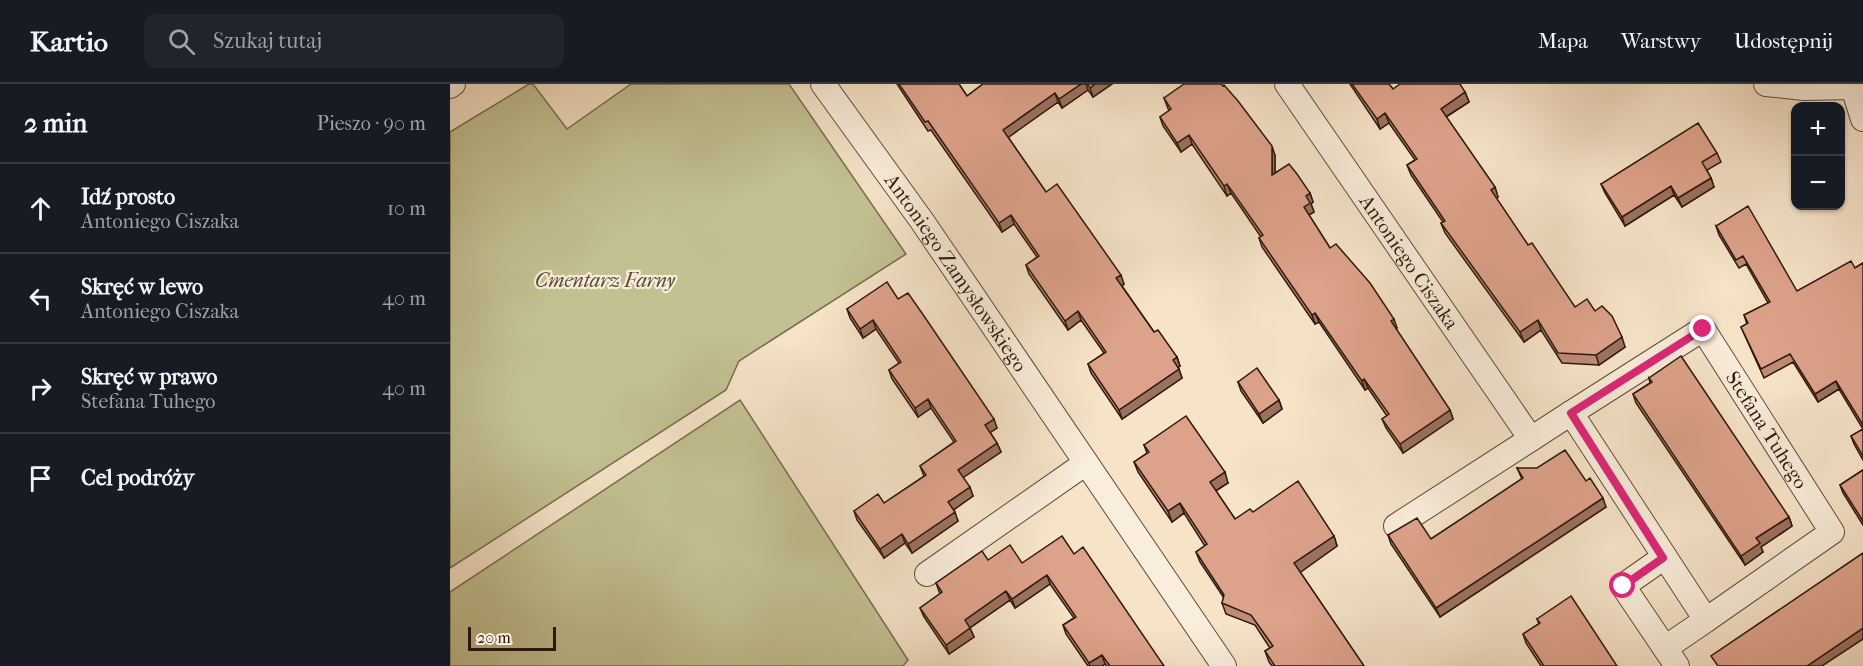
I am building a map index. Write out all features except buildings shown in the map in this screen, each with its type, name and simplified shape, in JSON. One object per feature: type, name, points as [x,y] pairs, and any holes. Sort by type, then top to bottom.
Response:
[{"type":"street","name":"Antoniego Zamysłowskiego","points":[[823,84],[922,221],[1224,666]]},
{"type":"street","name":"Antoniego Ciszaka","points":[[1287,84],[1531,439]]},
{"type":"street","points":[[1766,84],[1804,88],[1852,86],[1863,119]]},
{"type":"street","name":"Stefana Tuhego","points":[[1571,413],[1703,329],[1832,532],[1706,620]]},
{"type":"street","points":[[1396,526],[1571,413],[1663,558],[1706,620],[1671,657],[1623,586],[1663,558]]},
{"type":"street","points":[[927,574],[1086,463]]},
{"type":"green space","name":"Cmentarz Farny","points":[[529,84],[533,84],[567,129],[631,84],[789,84],[906,254],[739,361],[726,390],[450,568],[450,132]]},
{"type":"green space","points":[[740,400],[908,660],[903,666],[450,666],[450,592]]},
{"type":"route","points":[[1623,586],[1663,558],[1571,413],[1703,329]]}]
